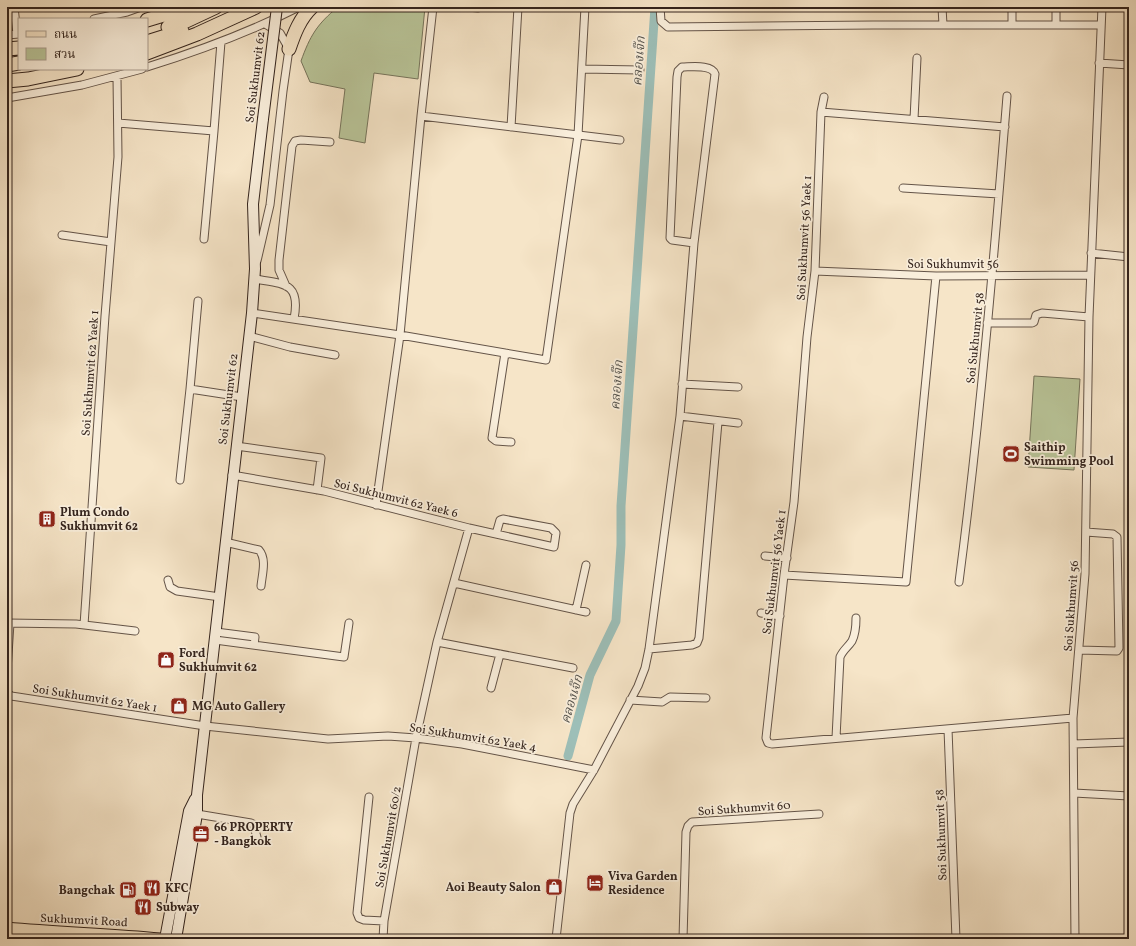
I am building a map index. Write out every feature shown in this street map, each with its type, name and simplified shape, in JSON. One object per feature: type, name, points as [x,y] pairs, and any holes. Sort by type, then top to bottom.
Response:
[{"type":"highway","points":[[148,20],[190,7]]},
{"type":"highway","points":[[148,34],[184,22],[216,7]]},
{"type":"highway","points":[[148,42],[194,28],[239,7]]},
{"type":"highway","points":[[148,53],[198,34],[256,7]]},
{"type":"highway","points":[[289,49],[296,30],[307,12],[312,7]]},
{"type":"highway","points":[[7,49],[18,48]]},
{"type":"highway","points":[[7,65],[18,63]]},
{"type":"highway","points":[[7,69],[18,68]]},
{"type":"highway","points":[[7,80],[28,79],[72,70]]},
{"type":"main road","name":"Sukhumvit Road","points":[[7,928],[160,939]]},
{"type":"street","points":[[7,35],[18,34],[14,7]]},
{"type":"street","points":[[98,18],[141,7]]},
{"type":"street","name":"Soi Sukhumvit 62","points":[[176,939],[197,814],[197,795],[216,636],[232,475],[252,313],[255,274],[253,204],[277,7]]},
{"type":"street","points":[[148,67],[221,42],[265,24],[299,7]]},
{"type":"street","points":[[376,505],[400,335],[420,116],[433,7]]},
{"type":"street","points":[[468,7],[478,8]]},
{"type":"street","points":[[511,127],[518,7]]},
{"type":"street","points":[[252,313],[400,335],[546,360],[578,135],[585,7]]},
{"type":"street","points":[[660,7],[661,21],[668,28],[1056,24],[1101,25]]},
{"type":"street","points":[[942,7],[943,25]]},
{"type":"street","points":[[1012,7],[1012,25]]},
{"type":"street","points":[[1056,7],[1056,24]]},
{"type":"street","name":"Soi Sukhumvit 56","points":[[1075,939],[1074,718],[1085,574],[1090,275],[1102,7]]},
{"type":"street","points":[[265,24],[280,33],[289,49],[270,205],[255,274],[286,286],[293,291],[296,299],[294,319]]},
{"type":"street","points":[[204,238],[221,42]]},
{"type":"street","points":[[914,119],[917,58]]},
{"type":"street","points":[[1099,63],[1129,65]]},
{"type":"street","points":[[556,939],[570,813],[573,804],[594,770],[638,686],[645,668],[649,649],[680,416],[694,243],[715,74],[710,68],[682,67],[678,70],[676,77],[670,238],[672,240],[694,243]]},
{"type":"street","points":[[582,69],[640,70]]},
{"type":"street","points":[[7,98],[82,85],[139,70]]},
{"type":"street","name":"Soi Sukhumvit 62 Yaek 1","points":[[84,625],[105,316],[118,157],[117,77]]},
{"type":"street","name":"Soi Sukhumvit 58","points":[[959,582],[993,275],[1007,96]]},
{"type":"street","name":"Soi Sukhumvit 56 Yaek 1","points":[[824,97],[821,112],[815,271],[807,337],[794,502],[784,576],[766,738],[768,742],[772,744],[1074,718]]},
{"type":"street","points":[[7,110],[7,129]]},
{"type":"street","points":[[821,112],[1005,127]]},
{"type":"street","points":[[420,116],[620,140]]},
{"type":"street","points":[[118,122],[214,131]]},
{"type":"street","points":[[286,286],[279,270],[279,260],[292,146],[295,141],[301,140],[330,142]]},
{"type":"street","points":[[903,188],[999,194]]},
{"type":"street","points":[[62,235],[111,242]]},
{"type":"street","points":[[1091,253],[1129,257]]},
{"type":"street","name":"Soi Sukhumvit 56","points":[[815,271],[936,276],[1090,275]]},
{"type":"street","points":[[784,576],[906,582],[936,276]]},
{"type":"street","points":[[180,480],[198,300]]},
{"type":"street","points":[[987,323],[1032,323],[1036,315],[1042,313],[1089,316]]},
{"type":"street","points":[[249,336],[335,355]]},
{"type":"street","points":[[505,353],[492,438],[496,441],[511,442]]},
{"type":"street","points":[[682,384],[738,387]]},
{"type":"street","points":[[190,389],[242,397]]},
{"type":"street","points":[[680,416],[718,422],[738,423]]},
{"type":"street","points":[[649,649],[692,645],[697,643],[699,638],[718,422]]},
{"type":"street","points":[[236,446],[321,458],[316,490]]},
{"type":"street","name":"Soi Sukhumvit 62 Yaek 6","points":[[232,475],[316,490],[469,528],[554,547],[556,533],[550,528],[503,519],[500,520],[498,524],[496,534]]},
{"type":"street","name":"Soi Sukhumvit 60/2","points":[[382,939],[416,738],[438,642],[469,528]]},
{"type":"street","points":[[1079,650],[1117,651],[1119,648],[1118,538],[1113,534],[1086,532]]},
{"type":"street","points":[[225,542],[262,552],[264,561],[261,586]]},
{"type":"street","points":[[765,556],[787,558]]},
{"type":"street","points":[[576,610],[586,565]]},
{"type":"street","points":[[168,580],[170,587],[177,591],[220,597]]},
{"type":"street","points":[[454,583],[586,612]]},
{"type":"street","points":[[761,614],[780,616]]},
{"type":"street","points":[[836,738],[840,657],[852,641],[856,627],[856,618]]},
{"type":"street","points":[[7,671],[8,623],[84,625],[135,631]]},
{"type":"street","points":[[216,636],[254,645],[344,657],[349,623]]},
{"type":"street","points":[[438,642],[573,668]]},
{"type":"street","points":[[491,688],[500,654]]},
{"type":"street","name":"Soi Sukhumvit 62 Yaek 1","points":[[7,692],[11,696],[205,726]]},
{"type":"street","points":[[630,700],[662,702],[670,697],[706,698]]},
{"type":"street","name":"Soi Sukhumvit 62 Yaek 4","points":[[205,726],[328,739],[388,736],[416,738],[462,744],[594,770]]},
{"type":"street","name":"Soi Sukhumvit 58","points":[[948,729],[956,939]]},
{"type":"street","points":[[1074,744],[1129,742]]},
{"type":"street","points":[[1074,794],[1129,796]]},
{"type":"street","name":"Soi Sukhumvit 62","points":[[165,939],[189,811],[197,795]]},
{"type":"street","points":[[369,797],[357,913],[359,918],[364,920],[384,921]]},
{"type":"street","points":[[197,814],[251,823],[253,824],[257,837]]},
{"type":"street","name":"Soi Sukhumvit 60","points":[[683,939],[686,832],[688,826],[692,822],[819,814]]},
{"type":"green space","points":[[338,7],[425,7],[418,79],[374,73],[365,143],[339,138],[345,89],[310,82],[301,61],[311,37],[319,25]]},
{"type":"green space","points":[[1034,376],[1080,379],[1074,470],[1028,467]]},
{"type":"waterway","name":"คลองเจ๊ก","points":[[568,756],[590,675],[616,621],[621,545],[621,506],[655,7]]},
{"type":"railway","points":[[7,936],[44,939]]},
{"type":"place","name":"Saithip Swimming Pool","points":[[1011,454]]},
{"type":"place","name":"Plum Condo Sukhumvit 62","points":[[47,519]]},
{"type":"place","name":"Ford Sukhumvit 62","points":[[166,660]]},
{"type":"place","name":"MG Auto Gallery","points":[[179,706]]},
{"type":"place","name":"66 PROPERTY - Bangkok","points":[[201,834]]},
{"type":"place","name":"Viva Garden Residence","points":[[595,883]]},
{"type":"place","name":"Aoi Beauty Salon","points":[[554,887]]},
{"type":"place","name":"KFC","points":[[152,888]]},
{"type":"place","name":"Bangchak","points":[[128,890]]},
{"type":"place","name":"Subway","points":[[143,907]]}]
